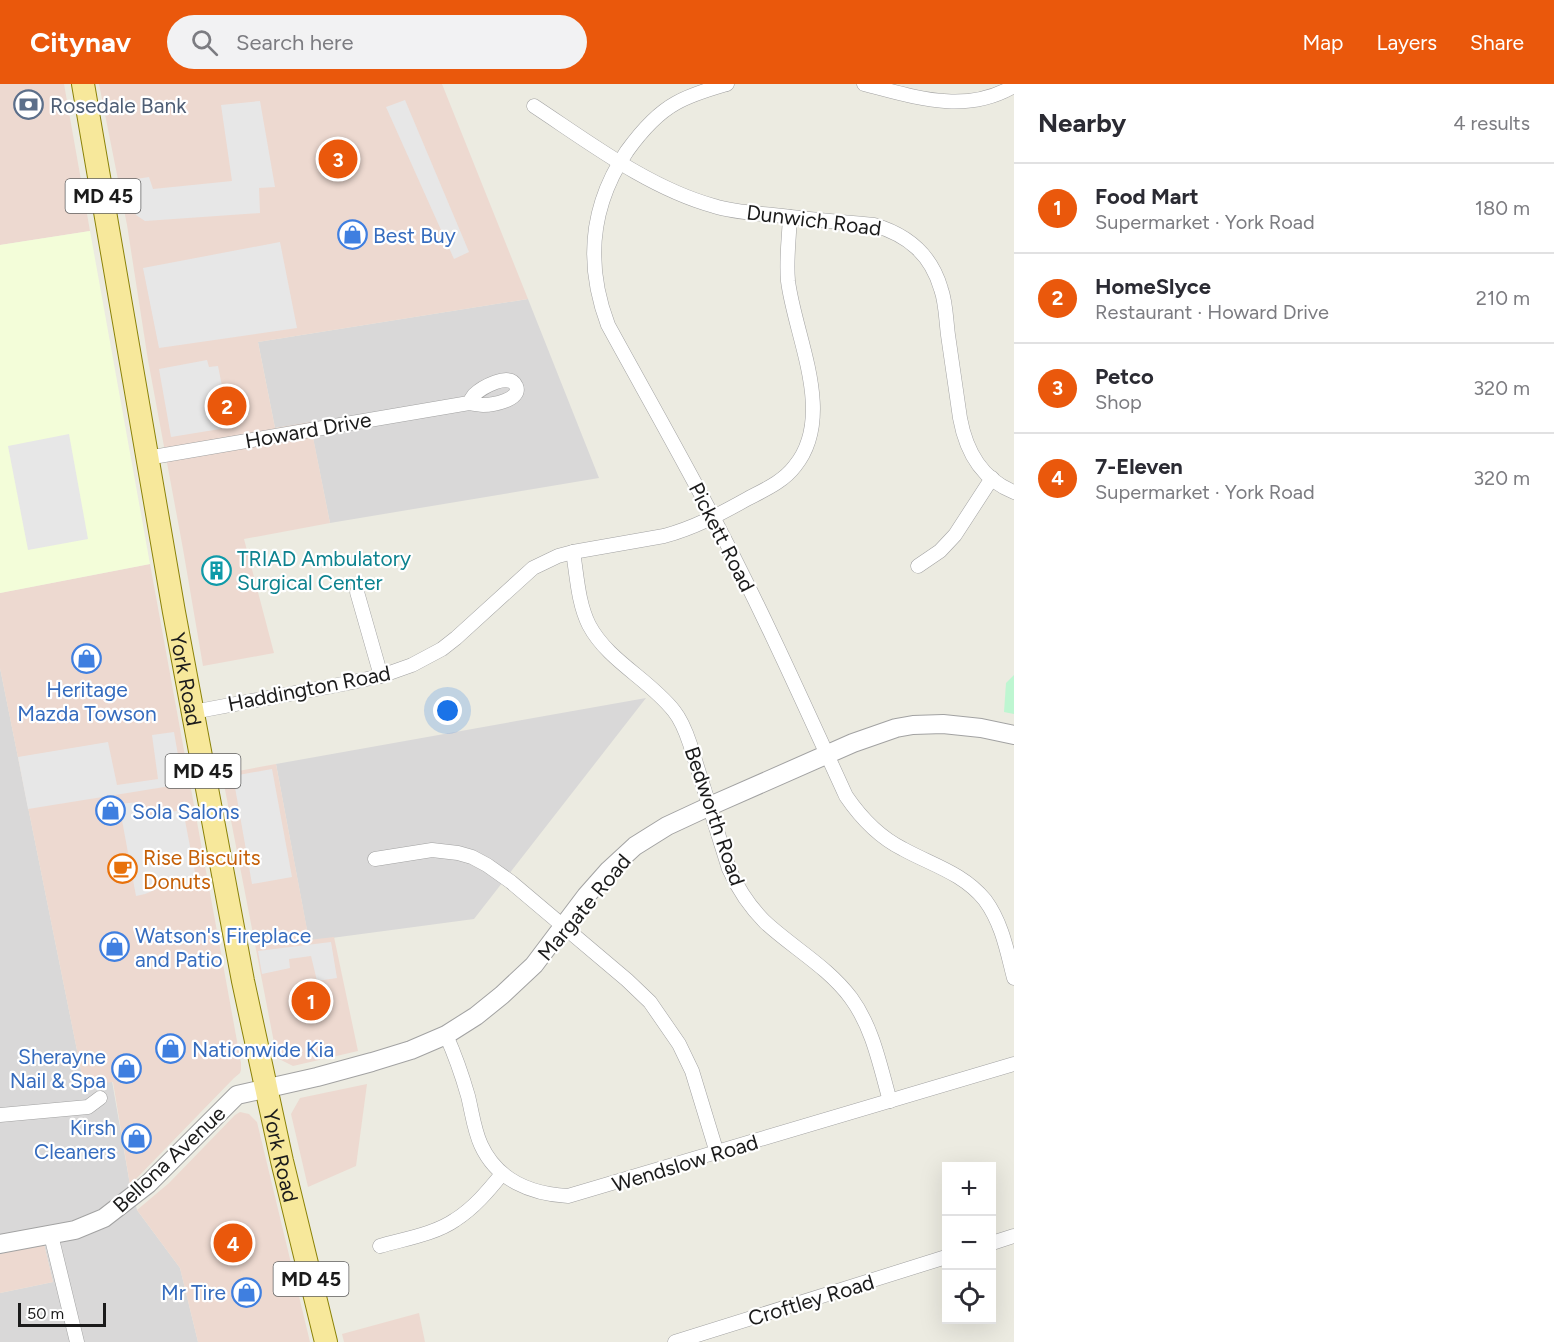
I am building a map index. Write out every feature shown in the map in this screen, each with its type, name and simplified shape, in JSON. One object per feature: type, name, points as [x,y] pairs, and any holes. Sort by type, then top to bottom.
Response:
[{"type":"main road","name":"York Road","points":[[83,84],[147,458],[243,981],[326,1342]]},
{"type":"street","name":"Pickett Road","points":[[727,84],[675,104],[655,119],[637,138],[620,162],[600,207],[595,233],[594,259],[600,305],[608,326],[713,518],[783,658],[846,796],[875,831],[902,849],[952,873],[984,899],[1001,930],[1014,978]]},
{"type":"street","points":[[864,84],[944,102],[965,102],[988,97],[1014,86]]},
{"type":"street","name":"Dunwich Road","points":[[534,106],[620,162],[662,185],[716,207],[743,212],[874,225],[907,239],[921,251],[933,267],[942,290],[963,434],[969,450],[979,467],[1014,492]]},
{"type":"street","name":"Haddington Road","points":[[193,712],[343,684],[381,676],[412,666],[442,649],[533,568],[558,556],[573,552],[664,536],[695,526],[778,482],[795,466],[806,448],[812,430],[811,383],[788,279],[790,217]]},
{"type":"street","name":"Howard Drive","points":[[147,458],[469,403]]},
{"type":"street","points":[[918,566],[940,552],[955,535],[992,478]]},
{"type":"street","name":"Bedworth Road","points":[[573,552],[582,608],[597,638],[661,696],[683,724],[729,869],[745,898],[766,922],[842,987],[859,1010],[871,1035],[890,1101]]},
{"type":"street","points":[[357,592],[381,676]]},
{"type":"street","name":"Margate Road","points":[[266,1088],[317,1077],[411,1050],[446,1035],[476,1016],[534,965],[586,896],[609,870],[635,846],[667,826],[881,732],[942,724],[1014,735]]},
{"type":"street","points":[[375,859],[432,850],[472,857],[499,872],[627,980],[650,1002],[680,1044],[692,1071],[717,1153]]},
{"type":"street","name":"Wendslow Road","points":[[446,1035],[459,1065],[481,1145],[490,1160],[502,1174],[516,1184],[553,1196],[567,1197],[1014,1064]]},
{"type":"street","name":"Bellona Avenue","points":[[0,1244],[75,1230],[115,1211],[148,1184],[237,1095],[266,1088]]},
{"type":"street","points":[[0,1114],[88,1107],[100,1098]]},
{"type":"street","points":[[380,1246],[454,1222],[481,1199],[502,1174]]},
{"type":"street","points":[[51,1235],[77,1342]]},
{"type":"street","points":[[996,1242],[1014,1236]]},
{"type":"street","name":"Croftley Road","points":[[675,1342],[942,1258]]},
{"type":"shaded area","points":[[0,84],[64,84],[90,231],[0,245]]},
{"type":"shaded area","points":[[99,84],[442,84],[528,299],[258,342],[275,428],[310,422],[330,523],[244,539],[274,653],[203,666],[148,360],[127,225]]},
{"type":"shaded area","points":[[405,100],[469,252],[454,259],[386,107]]},
{"type":"shaded area","points":[[260,101],[275,187],[259,188],[260,213],[145,221],[136,215],[130,180],[149,177],[153,189],[232,181],[221,105]]},
{"type":"shaded area","points":[[90,231],[150,564],[0,593],[0,245]]},
{"type":"shaded area","points":[[280,242],[297,328],[159,348],[143,268]]},
{"type":"shaded area","points":[[528,299],[599,478],[330,523],[310,423],[275,428],[258,342]]},
{"type":"shaded area","points":[[207,360],[209,367],[218,366],[228,416],[218,418],[220,429],[171,437],[159,369]]},
{"type":"shaded area","points":[[69,434],[88,539],[28,550],[8,446]]},
{"type":"shaded area","points":[[150,564],[241,1070],[130,1185],[113,1082],[84,1085],[0,668],[0,593]]},
{"type":"shaded area","points":[[0,668],[84,1085],[112,1081],[130,1185],[137,1210],[180,1268],[198,1342],[0,1342],[0,1293],[53,1282],[44,1244],[0,1254]]},
{"type":"shaded area","points":[[1014,675],[1014,714],[1004,712],[1006,683]]},
{"type":"shaded area","points":[[646,698],[474,919],[309,941],[276,764]]},
{"type":"shaded area","points":[[174,732],[183,784],[28,809],[18,757],[108,742],[117,785],[158,779],[152,735]]},
{"type":"shaded area","points":[[276,764],[309,940],[334,937],[358,1051],[293,1066],[277,1058],[222,774]]},
{"type":"shaded area","points":[[272,769],[292,877],[252,884],[233,776]]},
{"type":"shaded area","points":[[139,802],[143,816],[183,810],[197,883],[157,889],[136,896],[119,804]]},
{"type":"shaded area","points":[[331,942],[337,978],[317,981],[311,956],[289,959],[290,968],[262,974],[258,951]]},
{"type":"shaded area","points":[[367,1084],[356,1166],[308,1187],[291,1114],[300,1098]]},
{"type":"shaded area","points":[[240,1112],[249,1114],[257,1122],[310,1342],[198,1342],[180,1268],[137,1210],[169,1183]]},
{"type":"shaded area","points":[[44,1244],[53,1282],[0,1293],[0,1254]]},
{"type":"shaded area","points":[[419,1313],[425,1342],[344,1342],[342,1334]]},
{"type":"place","name":"Rosedale Bank","points":[[29,105]]},
{"type":"place","name":"Petco","points":[[338,159]]},
{"type":"place","name":"Best Buy","points":[[352,235]]},
{"type":"place","name":"HomeSlyce","points":[[227,406]]},
{"type":"place","name":"TRIAD Ambulatory Surgical Center","points":[[216,570]]},
{"type":"place","name":"Heritage Mazda Towson","points":[[87,658]]},
{"type":"place","name":"Sola Salons","points":[[111,811]]},
{"type":"place","name":"Rise Biscuits Donuts","points":[[122,869]]},
{"type":"place","name":"Watson's Fireplace and Patio","points":[[114,947]]},
{"type":"place","name":"Food Mart","points":[[311,1001]]},
{"type":"place","name":"Nationwide Kia","points":[[171,1049]]},
{"type":"place","name":"Sherayne Nail & Spa","points":[[127,1068]]},
{"type":"place","name":"Kirsh Cleaners","points":[[137,1139]]},
{"type":"place","name":"7-Eleven","points":[[233,1243]]},
{"type":"place","name":"Mr Tire","points":[[247,1292]]}]
